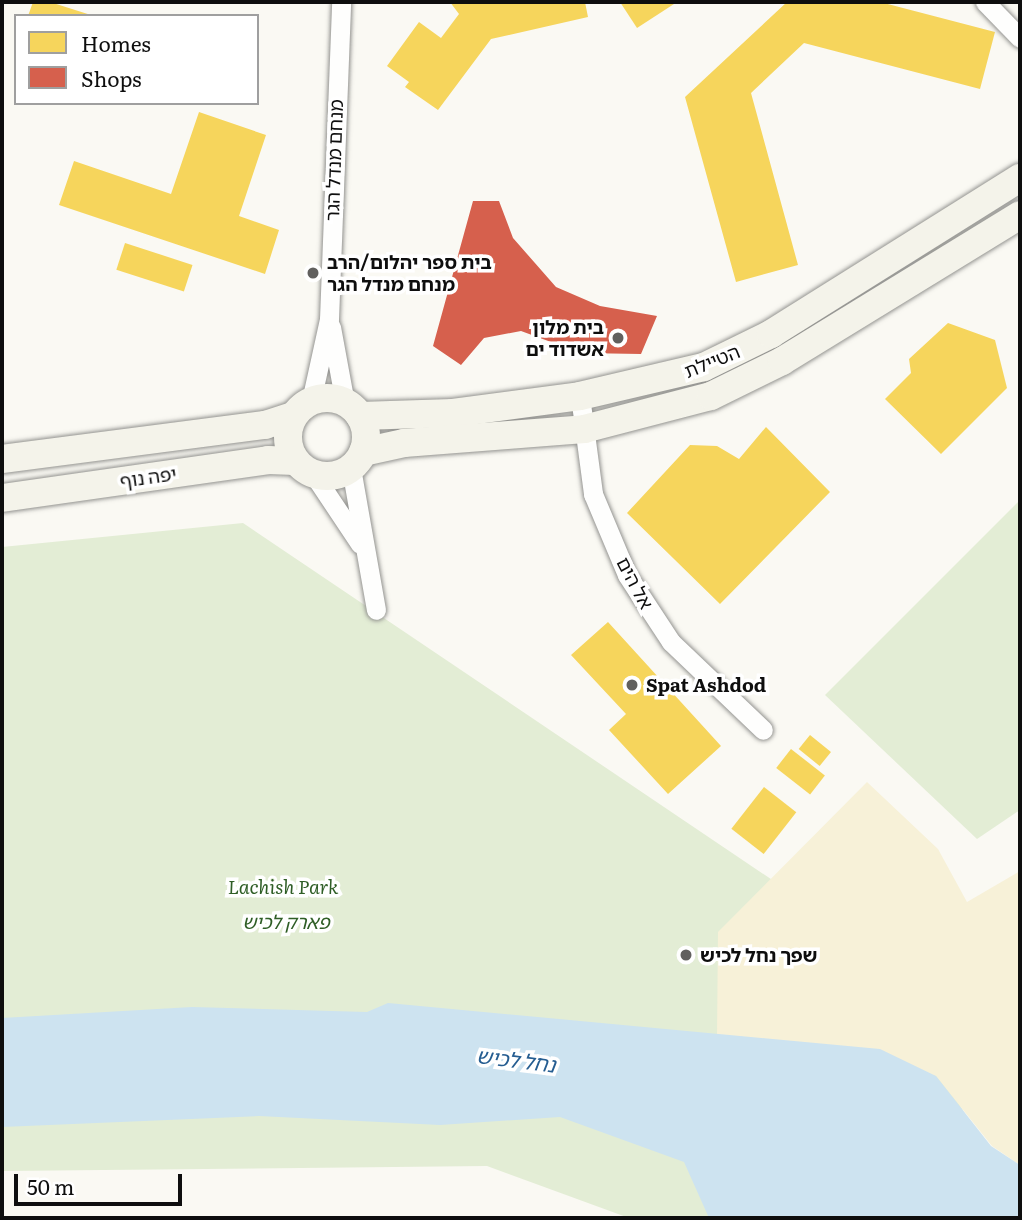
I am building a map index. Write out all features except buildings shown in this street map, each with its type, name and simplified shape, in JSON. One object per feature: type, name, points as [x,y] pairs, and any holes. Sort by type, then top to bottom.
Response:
[{"type":"main road","name":"הטיילת","points":[[352,409],[453,413],[580,397],[669,378],[737,353],[1020,178]]},
{"type":"main road","name":"הטיילת","points":[[357,460],[404,443],[584,429],[678,407],[743,382],[1020,215]]},
{"type":"main road","points":[[302,409],[352,409],[366,436],[357,460],[334,476],[305,468],[287,439],[302,409]]},
{"type":"main road","name":"יפה נוף","points":[[2,459],[265,425],[302,409]]},
{"type":"main road","name":"יפה נוף","points":[[2,498],[268,460],[305,468]]},
{"type":"street","name":"מנחם מנדל הגר","points":[[330,319],[341,2]]},
{"type":"street","points":[[985,2],[1020,38]]},
{"type":"street","points":[[302,409],[330,319]]},
{"type":"street","points":[[330,319],[352,409]]},
{"type":"street","name":"אל הים","points":[[580,397],[593,495],[647,608],[698,673],[763,730]]},
{"type":"street","points":[[357,460],[376,610]]},
{"type":"street","points":[[305,468],[367,554]]},
{"type":"green space","points":[[1020,500],[1020,810],[977,839],[825,695]]},
{"type":"green space","name":"Lachish Park","points":[[243,523],[879,952],[1020,1218],[629,1218],[487,1166],[2,1171],[2,547]]},
{"type":"sand","points":[[867,782],[938,849],[967,902],[1020,871],[1020,1165],[992,1146],[936,1076],[717,1036],[718,932]]},
{"type":"water","name":"נחל לכיש","points":[[388,1003],[880,1049],[936,1076],[991,1146],[1020,1165],[1020,1218],[709,1218],[684,1162],[560,1117],[440,1125],[259,1116],[2,1127],[2,1018],[192,1007],[367,1012]]},
{"type":"place","name":"בית ספר יהלום/הרב מנחם מנדל הגר","points":[[313,273]]},
{"type":"place","name":"בית מלון אשדוד ים","points":[[618,338]]},
{"type":"place","name":"Spat Ashdod","points":[[632,685]]},
{"type":"place","name":"שפך נחל לכיש","points":[[686,955]]},
{"type":"park label","name":"פארק לכיש","points":[[286,922]]}]
